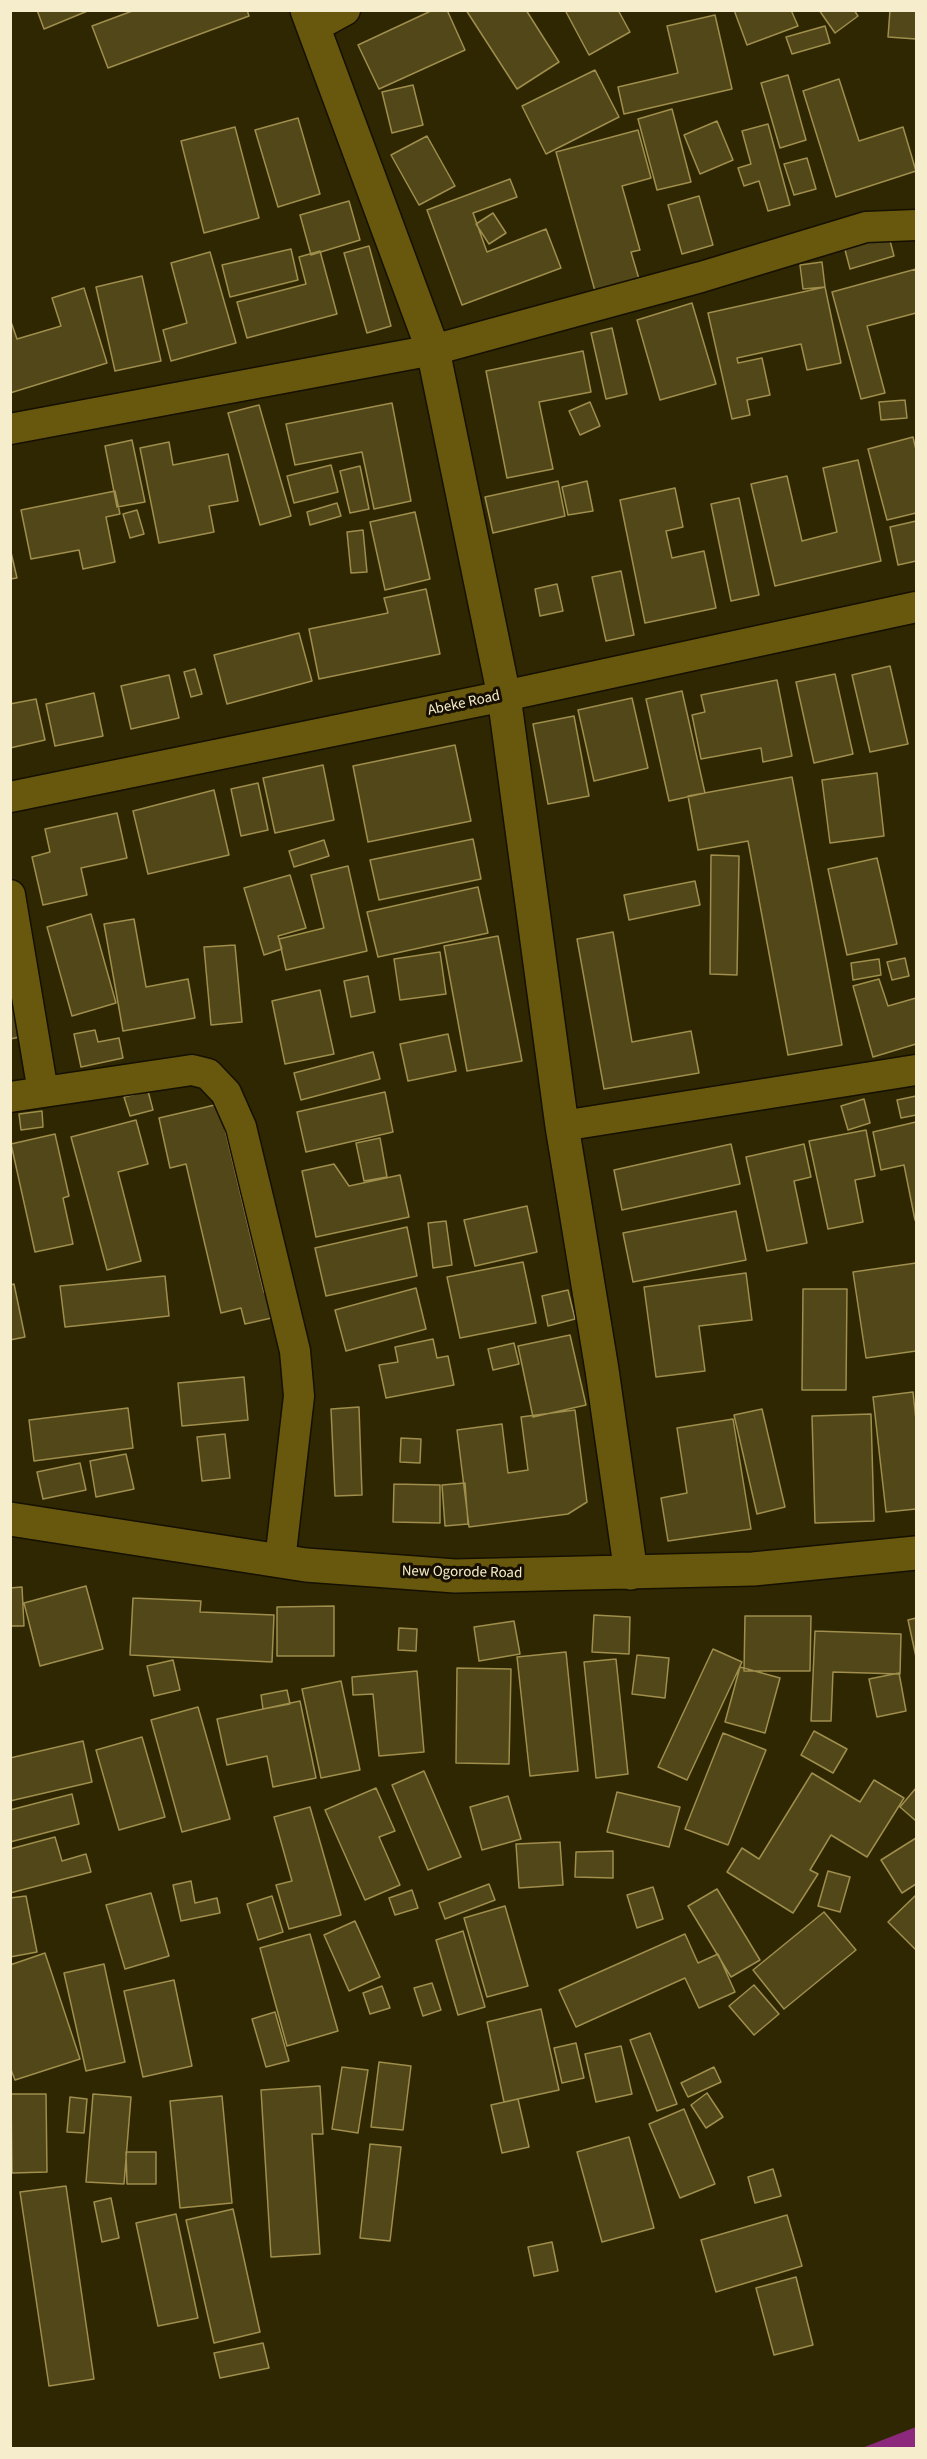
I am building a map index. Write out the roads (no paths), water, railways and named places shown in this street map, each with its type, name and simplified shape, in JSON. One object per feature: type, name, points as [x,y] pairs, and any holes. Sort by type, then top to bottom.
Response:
[{"type":"street","points":[[345,10],[310,19],[433,350],[504,696],[562,1126],[603,1370],[631,1573]]},
{"type":"street","points":[[10,429],[433,350],[701,277],[866,227],[916,225]]},
{"type":"street","name":"Abeke Road","points":[[10,796],[504,696],[916,607]]},
{"type":"street","points":[[10,894],[43,1092]]},
{"type":"street","points":[[10,1097],[192,1070],[208,1074],[226,1093],[241,1127],[295,1351],[299,1396],[280,1561]]},
{"type":"street","points":[[562,1126],[916,1070]]},
{"type":"street","name":"New Ogorode Road","points":[[10,1520],[306,1565],[455,1576],[753,1569],[916,1553]]}]
